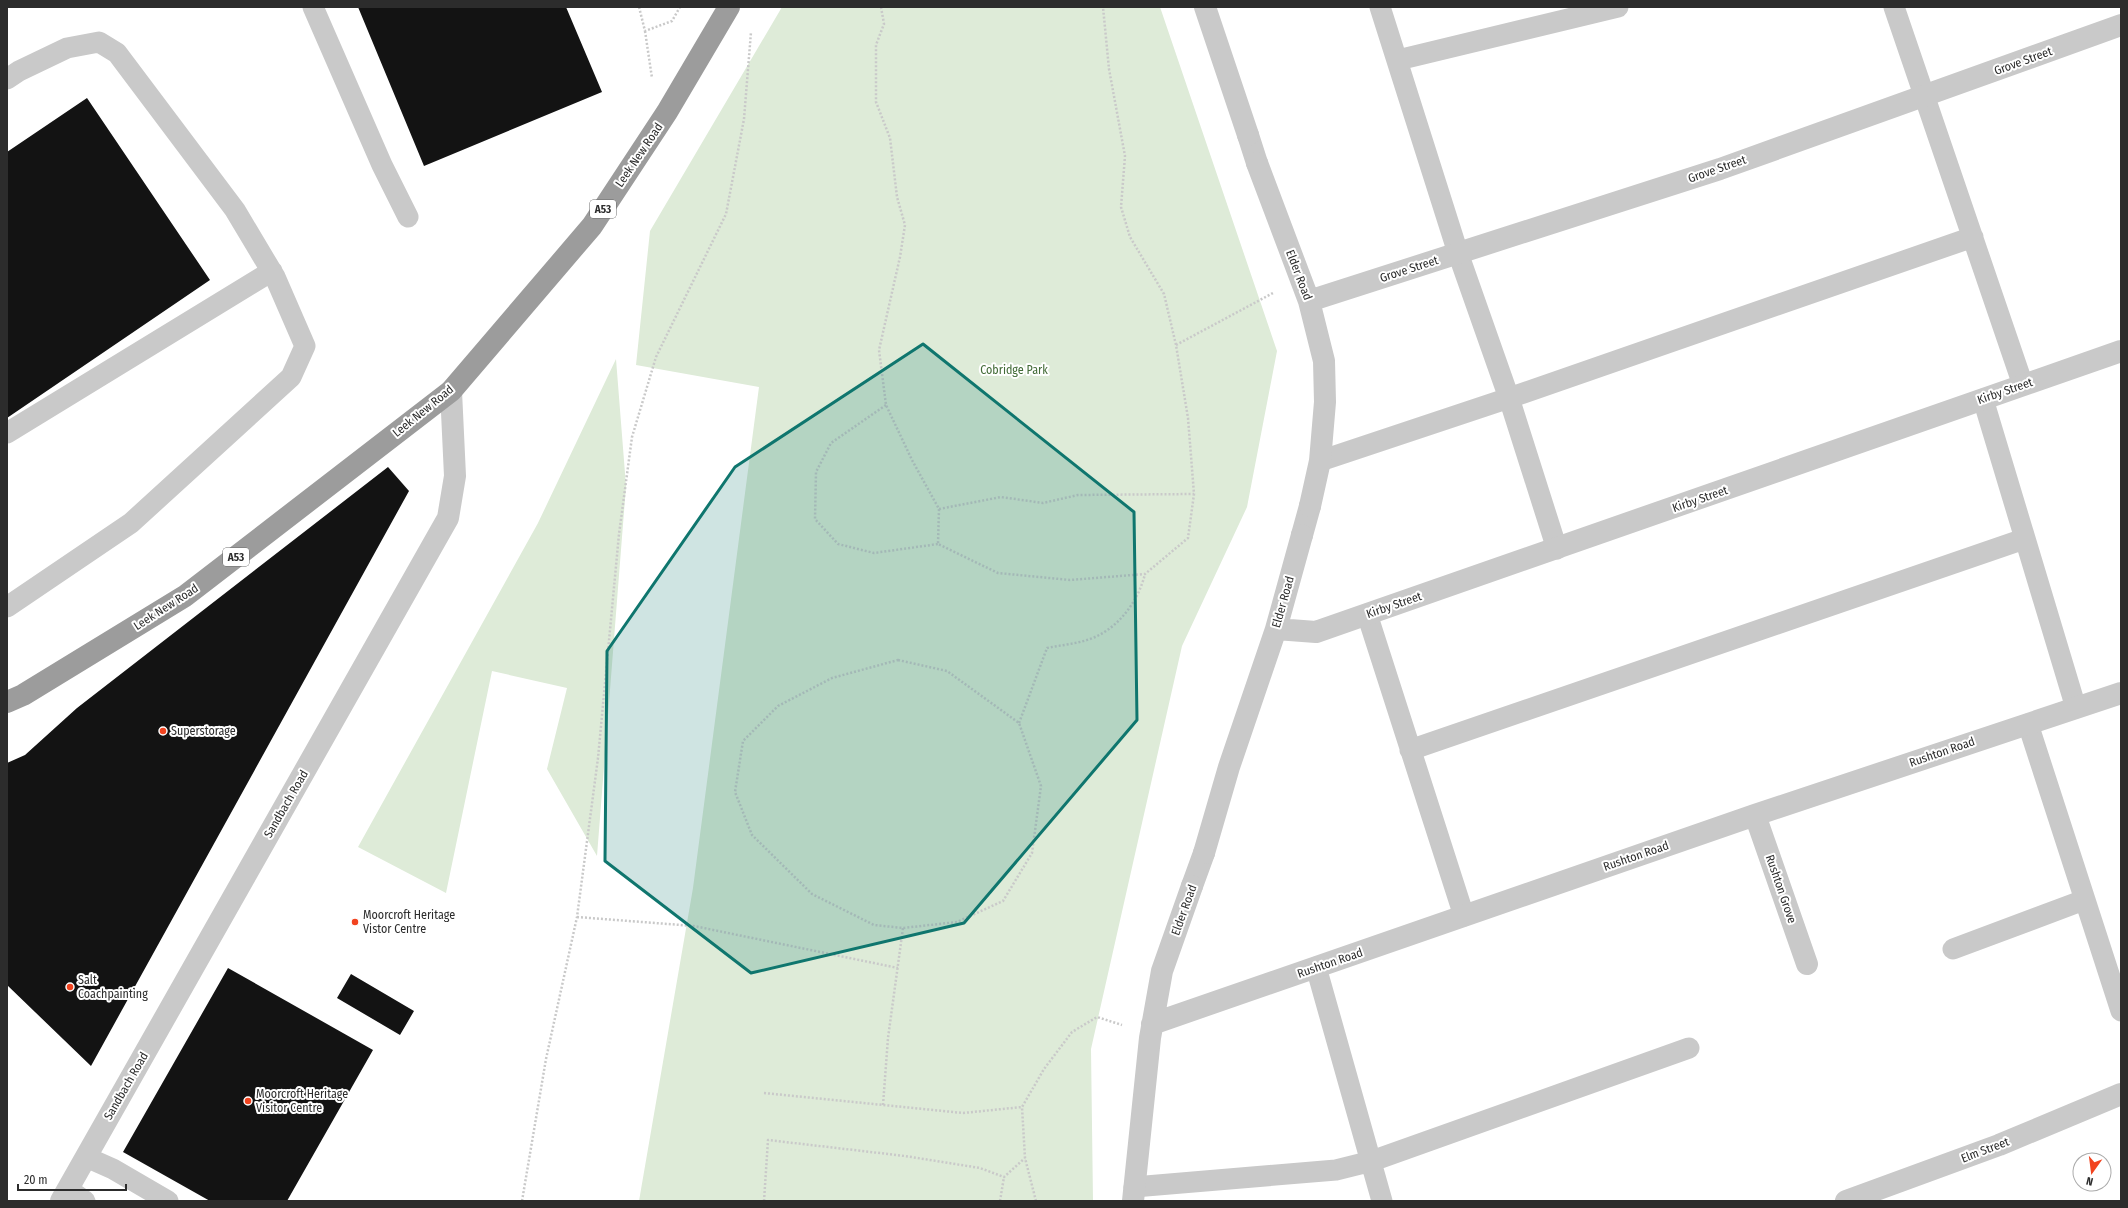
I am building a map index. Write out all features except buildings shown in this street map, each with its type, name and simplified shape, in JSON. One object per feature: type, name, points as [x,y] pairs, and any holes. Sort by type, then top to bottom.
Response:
[{"type":"highway","name":"Leek New Road","points":[[7,702],[23,695],[185,596],[451,391],[592,226],[675,99],[729,7]]},
{"type":"street","name":"Elder Road","points":[[1134,1194],[1151,1031],[1162,971],[1204,853],[1229,767],[1276,629],[1310,506],[1320,461],[1325,402],[1324,361],[1309,301],[1257,163],[1205,7]]},
{"type":"street","name":"Grove Street","points":[[1309,301],[1720,169],[2121,25]]},
{"type":"street","name":"Kirby Street","points":[[1276,629],[1316,632],[2121,351]]},
{"type":"street","name":"Sandbach Road","points":[[71,1197],[86,1157],[448,518],[455,476],[451,391]]},
{"type":"street","name":"Rushton Road","points":[[1151,1031],[1316,967],[1755,815],[2121,693]]},
{"type":"street","name":"Rushton Grove","points":[[1755,815],[1807,964]]},
{"type":"street","name":"Elm Street","points":[[1846,1201],[1999,1145],[2121,1094]]},
{"type":"lane","points":[[313,7],[382,165],[408,217]]},
{"type":"lane","points":[[1380,7],[1458,253],[1509,398],[1557,549]]},
{"type":"lane","points":[[1398,60],[1618,7]]},
{"type":"lane","points":[[1894,7],[2023,385]]},
{"type":"lane","points":[[7,79],[18,71],[67,48],[99,42],[117,53],[236,210],[272,271],[305,346],[291,377],[131,523],[7,607]]},
{"type":"lane","points":[[1320,461],[1509,398],[1973,237]]},
{"type":"lane","points":[[7,433],[272,271]]},
{"type":"lane","points":[[1983,399],[2076,708]]},
{"type":"lane","points":[[1410,750],[2024,539]]},
{"type":"lane","points":[[1367,614],[1464,916]]},
{"type":"lane","points":[[2028,724],[2121,1011]]},
{"type":"lane","points":[[1953,949],[2084,900]]},
{"type":"lane","points":[[1316,967],[1372,1161],[1382,1201]]},
{"type":"lane","points":[[1134,1194],[1336,1170],[1372,1161],[1689,1048]]},
{"type":"lane","points":[[86,1157],[113,1170],[168,1201]]},
{"type":"path","points":[[639,7],[645,30],[653,87],[675,99]]},
{"type":"path","points":[[645,30],[672,20],[680,7]]},
{"type":"path","points":[[882,7],[884,24],[876,45],[876,102],[890,138],[897,197],[905,225],[900,257],[879,350],[886,405],[912,460],[939,509],[938,544]]},
{"type":"path","points":[[1019,723],[1047,648],[1090,639],[1120,622],[1141,589],[1145,574],[1188,538],[1194,494],[1188,418],[1176,345],[1164,294],[1130,237],[1122,207],[1125,156],[1109,68],[1103,7]]},
{"type":"path","points":[[522,1201],[546,1059],[577,917],[598,758],[619,534],[632,437],[656,357],[726,214],[744,119],[751,29]]},
{"type":"path","points":[[1176,345],[1300,278]]},
{"type":"path","points":[[886,405],[831,443],[816,472],[815,520],[838,544],[874,554],[938,544],[998,572],[1070,580],[1145,574]]},
{"type":"path","points":[[939,509],[1001,498],[1043,503],[1078,495],[1194,494]]},
{"type":"path","points":[[898,660],[947,671],[1019,723],[1042,786],[1032,853],[1003,901],[957,922],[904,928],[874,925],[812,894],[752,835],[735,792],[743,741],[778,706],[832,678],[898,660]]},
{"type":"path","points":[[577,917],[694,926],[898,968]]},
{"type":"path","points":[[883,1105],[888,1038],[904,928]]},
{"type":"path","points":[[1036,1201],[1025,1158],[1022,1107],[1044,1069],[1072,1032],[1097,1017],[1151,1031]]},
{"type":"path","points":[[764,1093],[963,1113],[1022,1107]]},
{"type":"path","points":[[764,1201],[768,1140],[905,1156],[980,1168],[1004,1177]]},
{"type":"path","points":[[1000,1201],[1004,1177],[1025,1158]]},
{"type":"highlighted area","points":[[923,344],[1134,512],[1137,720],[964,923],[751,973],[605,861],[607,651],[735,467]]},
{"type":"green space","name":"Cobridge Park","points":[[782,7],[1160,7],[1277,351],[1247,507],[1182,646],[1091,1049],[1093,1201],[639,1201],[693,888],[759,387],[636,365],[650,231]]},
{"type":"green space","points":[[616,359],[626,486],[597,856],[547,769],[567,688],[492,671],[446,893],[358,847],[538,523]]},
{"type":"place","name":"Superstorage","points":[[163,731]]},
{"type":"place","name":"Moorcroft Heritage Vistor Centre","points":[[355,922]]},
{"type":"place","name":"Salt Coachpainting","points":[[70,987]]},
{"type":"place","name":"Moorcroft Heritage Visitor Centre","points":[[248,1101]]}]
